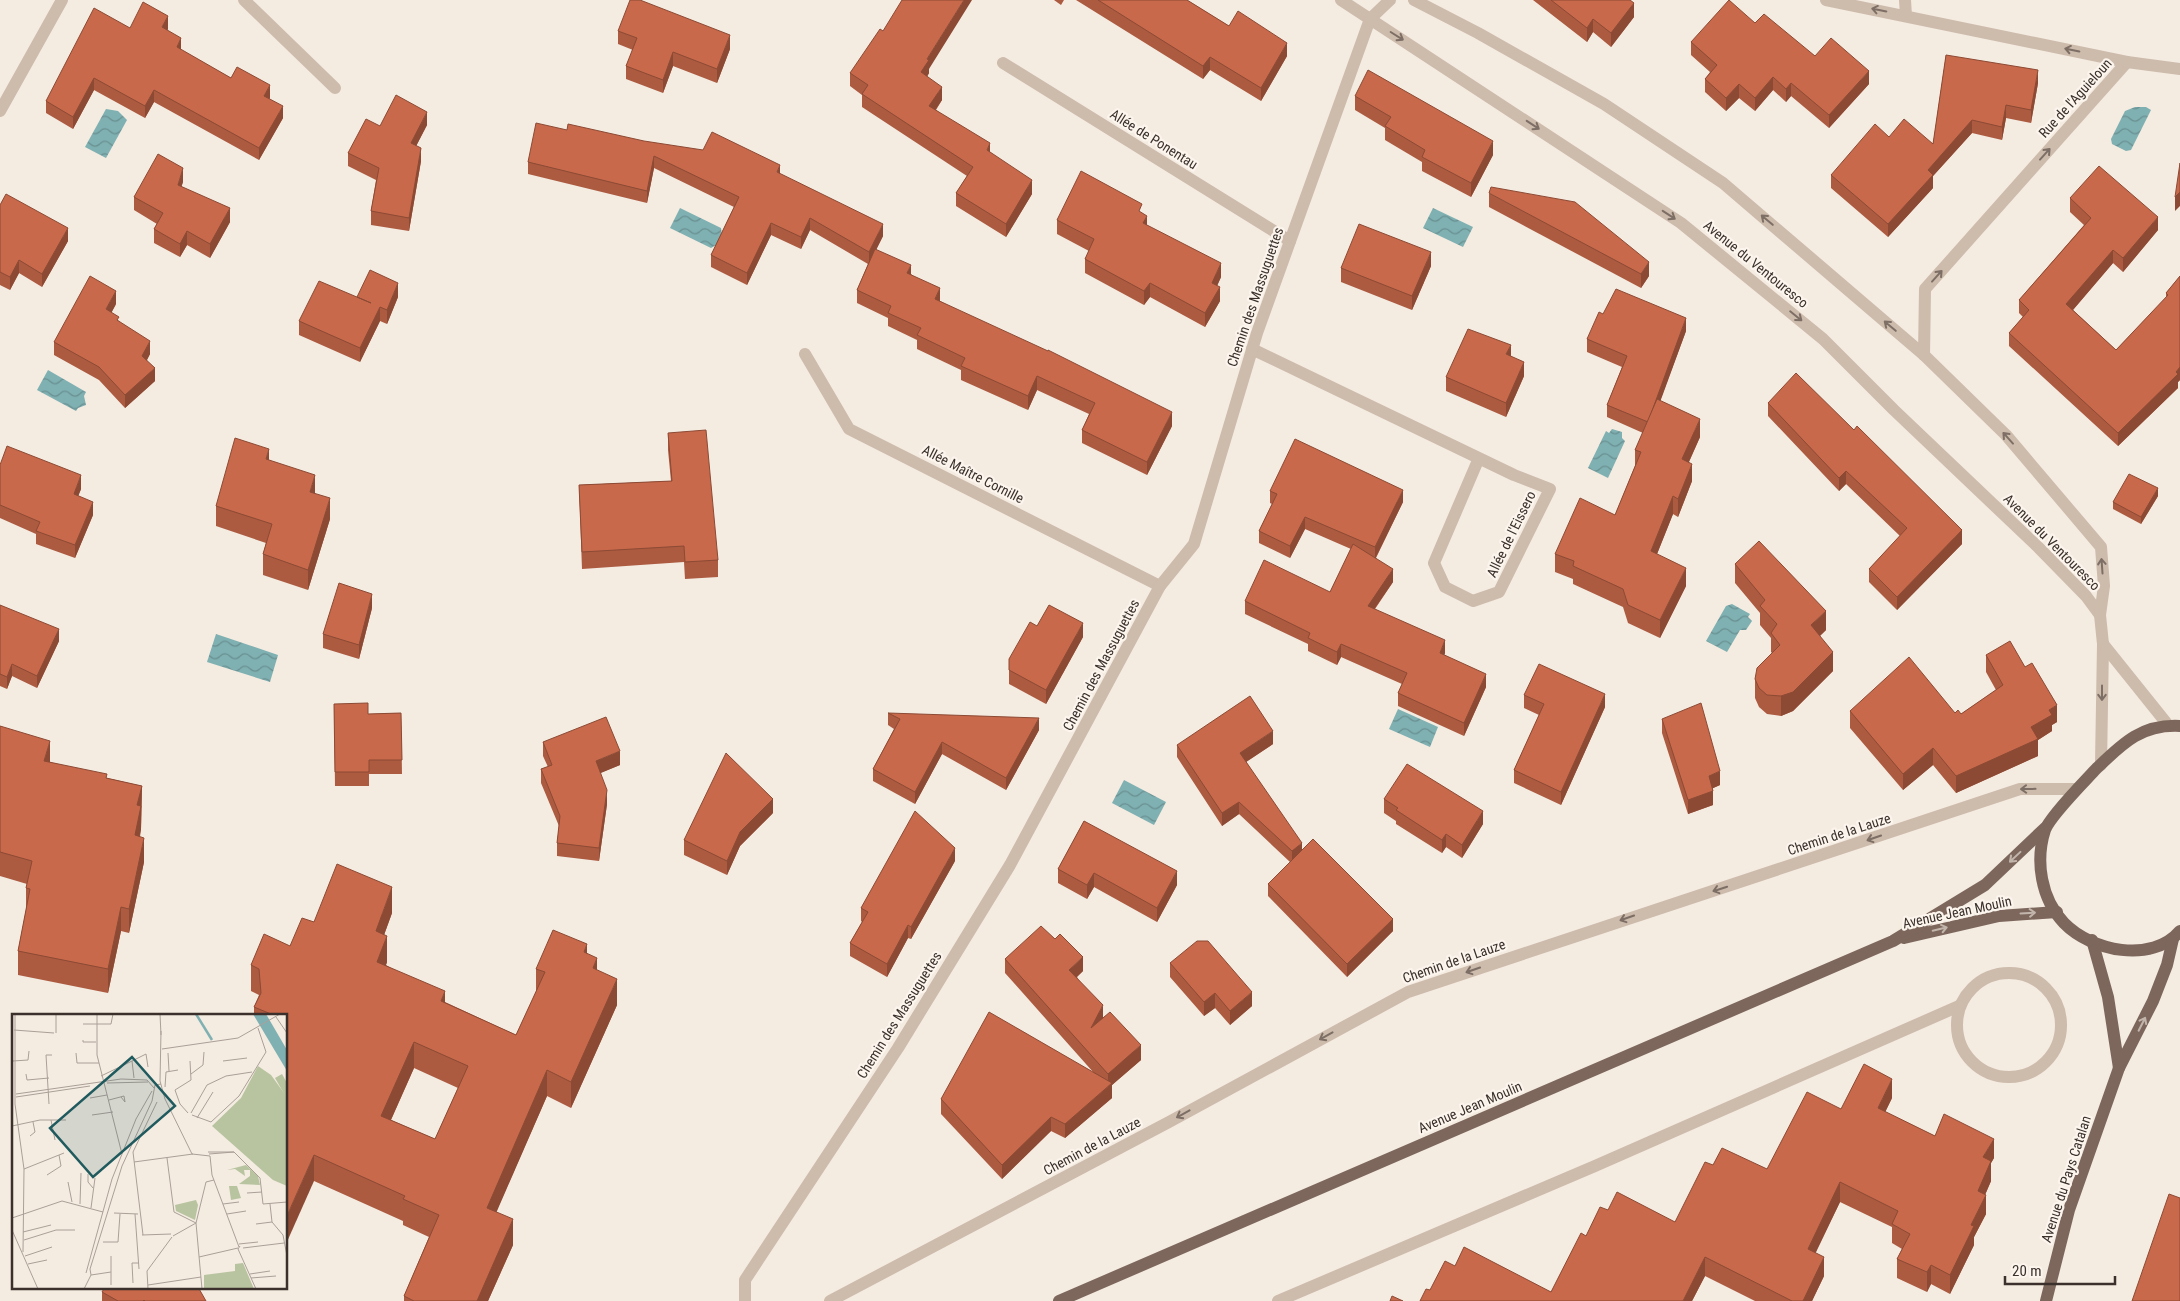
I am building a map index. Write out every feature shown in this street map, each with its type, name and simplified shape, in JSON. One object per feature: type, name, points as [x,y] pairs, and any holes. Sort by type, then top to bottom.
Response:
[{"type":"main road","name":"Avenue Jean Moulin","points":[[1058,1301],[1893,941],[1985,885],[2046,828],[2077,788],[2124,742],[2145,730],[2174,725]]},
{"type":"main road","points":[[2046,828],[2039,860],[2041,876],[2047,895],[2057,912],[2064,922],[2078,934],[2118,950],[2143,951],[2177,935]]},
{"type":"main road","name":"Avenue Jean Moulin","points":[[1893,941],[1999,916],[2057,912]]},
{"type":"main road","name":"Avenue du Pays Catalan","points":[[2046,1301],[2070,1210],[2119,1068],[2153,1001],[2177,935]]},
{"type":"main road","name":"Avenue du Pays Catalan","points":[[2092,940],[2108,997],[2119,1068]]},
{"type":"street","points":[[0,111],[62,0]]},
{"type":"street","points":[[244,0],[335,88]]},
{"type":"street","name":"Avenue du Ventouresco","points":[[1341,0],[1681,223],[1823,339],[1894,410],[2038,547],[2086,596],[2100,614]]},
{"type":"street","name":"Chemin des Massuguettes","points":[[745,1301],[745,1280],[898,1048],[1010,865],[1160,586],[1194,544],[1252,349],[1290,241],[1370,19],[1390,0]]},
{"type":"street","name":"Avenue du Ventouresco","points":[[1414,0],[1478,33],[1604,104],[1723,183],[1924,355],[2006,435],[2101,547],[2104,586],[2100,614],[2103,644],[2101,764]]},
{"type":"street","name":"Rue de l'Aguieloun","points":[[1826,0],[2127,62],[1925,289],[1924,355]]},
{"type":"street","points":[[1905,0],[1906,16]]},
{"type":"street","points":[[2127,62],[2180,69]]},
{"type":"street","name":"Allée de Ponentau","points":[[1003,63],[1290,241]]},
{"type":"street","name":"Allée de l'Eissero","points":[[1252,349],[1479,458],[1550,489],[1499,592],[1473,601],[1445,587],[1434,562],[1479,458]]},
{"type":"street","name":"Allée Maître Cornille","points":[[805,354],[849,429],[1160,586]]},
{"type":"street","points":[[2103,644],[2174,725]]},
{"type":"street","name":"Chemin de la Lauze","points":[[830,1301],[1169,1122],[1408,992],[2020,789],[2077,788]]},
{"type":"street","points":[[1278,1301],[1596,1166],[1959,1006],[1968,991],[1980,981],[1995,974],[2012,972],[2028,976],[2042,984],[2052,996],[2059,1012],[2061,1028],[2058,1044],[2050,1058],[2037,1069],[2022,1076],[2006,1077],[1990,1074],[1975,1065],[1964,1053],[1958,1038],[1956,1022],[1959,1006]]},
{"type":"water","points":[[2135,107],[2146,107],[2151,110],[2131,150],[2126,151],[2112,144],[2111,139],[2125,111]]},
{"type":"water","points":[[106,109],[118,111],[127,120],[106,158],[85,147]]},
{"type":"water","points":[[680,208],[721,228],[722,236],[718,244],[711,248],[670,228]]},
{"type":"water","points":[[1433,208],[1473,227],[1463,247],[1423,228]]},
{"type":"water","points":[[48,370],[86,392],[84,396],[86,405],[78,408],[76,411],[37,390]]},
{"type":"water","points":[[1612,429],[1622,432],[1622,438],[1625,441],[1608,478],[1588,468],[1606,431],[1609,433]]},
{"type":"water","points":[[1732,604],[1750,614],[1748,617],[1752,621],[1746,630],[1740,630],[1727,652],[1706,641],[1726,606]]},
{"type":"water","points":[[216,634],[278,655],[270,682],[207,662]]},
{"type":"water","points":[[1398,709],[1438,727],[1430,747],[1389,729]]},
{"type":"water","points":[[1124,780],[1166,802],[1154,825],[1112,803]]},
{"type":"building","points":[[630,0],[640,0],[730,35],[717,69],[673,52],[663,80],[626,66],[637,38],[618,31]]},
{"type":"building","points":[[902,0],[964,0],[927,59],[929,60],[921,72],[942,87],[929,106],[990,143],[987,150],[1032,180],[1006,224],[956,193],[973,167],[862,94],[868,85],[850,73],[880,29],[883,31]]},
{"type":"building","points":[[1098,0],[1187,0],[1229,26],[1238,11],[1287,43],[1261,88],[1210,57],[1203,66]]},
{"type":"building","points":[[1551,0],[1630,0],[1634,3],[1611,33],[1593,19],[1587,28]]},
{"type":"building","points":[[1729,0],[1755,23],[1764,14],[1815,56],[1831,38],[1869,71],[1829,115],[1791,83],[1786,89],[1773,77],[1755,98],[1739,84],[1726,98],[1705,79],[1717,65],[1691,42]]},
{"type":"building","points":[[143,2],[168,16],[162,27],[181,38],[177,47],[231,78],[237,67],[270,85],[264,96],[283,106],[259,148],[154,90],[145,106],[94,78],[73,117],[46,101],[94,8],[130,28]]},
{"type":"building","points":[[1946,55],[2038,70],[2031,110],[2006,105],[2002,127],[1972,120],[1928,170],[1933,175],[1888,224],[1831,175],[1875,124],[1889,137],[1904,119],[1933,144]]},
{"type":"building","points":[[1368,70],[1493,141],[1471,183],[1422,157],[1425,150],[1385,126],[1391,117],[1355,96]]},
{"type":"building","points":[[396,95],[427,112],[411,143],[421,148],[409,218],[371,211],[379,168],[348,153],[366,119],[380,126]]},
{"type":"building","points":[[536,123],[567,130],[568,124],[644,141],[703,150],[712,132],[780,165],[777,172],[883,224],[869,252],[810,218],[801,237],[771,223],[747,273],[711,255],[739,197],[654,156],[647,191],[528,162]]},
{"type":"building","points":[[158,154],[183,168],[178,185],[230,208],[210,244],[187,231],[180,244],[154,229],[163,213],[134,197]]},
{"type":"building","points":[[2180,163],[2180,192],[2175,197]]},
{"type":"building","points":[[2099,166],[2158,217],[2123,258],[2113,250],[2066,304],[2116,350],[2168,295],[2166,293],[2180,276],[2180,367],[2176,372],[2178,374],[2118,433],[2009,333],[2029,310],[2019,300],[2091,218],[2070,198]]},
{"type":"building","points":[[1081,171],[1142,204],[1139,211],[1147,216],[1143,223],[1221,263],[1212,283],[1220,287],[1205,313],[1150,283],[1144,291],[1085,259],[1094,239],[1057,220]]},
{"type":"building","points":[[1491,187],[1575,202],[1649,262],[1641,274],[1489,193]]},
{"type":"building","points":[[6,194],[68,228],[42,274],[19,260],[10,277],[0,272],[0,205]]},
{"type":"building","points":[[1359,224],[1431,252],[1412,296],[1341,268]]},
{"type":"building","points":[[875,249],[911,265],[907,273],[940,288],[935,299],[1048,350],[1172,412],[1147,462],[1082,430],[1095,403],[1037,376],[1028,396],[961,366],[965,358],[917,335],[921,328],[888,313],[891,306],[857,290]]},
{"type":"building","points":[[370,270],[398,283],[387,310],[380,307],[360,348],[299,321],[319,281],[371,303],[357,297]]},
{"type":"building","points":[[90,276],[116,291],[106,309],[119,317],[117,320],[150,341],[142,356],[155,368],[125,395],[99,367],[54,342]]},
{"type":"building","points":[[1616,289],[1686,318],[1648,422],[1607,405],[1627,356],[1587,339],[1599,312],[1603,314]]},
{"type":"building","points":[[1468,329],[1511,345],[1506,354],[1524,362],[1506,403],[1446,377]]},
{"type":"building","points":[[1796,373],[1854,430],[1857,426],[1962,530],[1897,597],[1869,569],[1907,528],[1846,471],[1839,478],[1768,403]]},
{"type":"building","points":[[1657,399],[1700,419],[1682,459],[1692,464],[1678,499],[1673,496],[1651,551],[1686,568],[1660,620],[1628,605],[1623,589],[1573,566],[1574,561],[1555,554],[1580,498],[1615,515],[1641,452],[1635,450]]},
{"type":"building","points":[[706,430],[718,560],[685,562],[684,546],[582,552],[579,485],[672,481],[668,433]]},
{"type":"building","points":[[235,438],[269,449],[266,459],[315,475],[310,492],[330,498],[308,570],[263,554],[272,524],[216,506]]},
{"type":"building","points":[[1295,439],[1403,490],[1375,547],[1305,517],[1290,546],[1259,531],[1277,494],[1270,491]]},
{"type":"building","points":[[7,446],[81,475],[74,494],[93,502],[75,545],[36,531],[40,522],[0,505],[0,465]]},
{"type":"building","points":[[2129,474],[2158,488],[2141,517],[2113,502]]},
{"type":"building","points":[[1759,541],[1826,611],[1811,625],[1833,652],[1793,692],[1781,696],[1767,695],[1759,688],[1755,679],[1757,668],[1780,645],[1771,633],[1777,624],[1760,606],[1765,600],[1735,564]]},
{"type":"building","points":[[1353,544],[1393,569],[1368,606],[1445,640],[1440,653],[1486,674],[1464,723],[1398,693],[1407,673],[1341,644],[1337,652],[1308,638],[1310,633],[1245,601],[1264,560],[1330,592]]},
{"type":"building","points":[[339,583],[372,594],[359,645],[323,634]]},
{"type":"building","points":[[0,605],[59,629],[37,676],[12,664],[7,677],[0,674]]},
{"type":"building","points":[[1049,605],[1083,623],[1046,690],[1009,670],[1009,659],[1030,622],[1037,626]]},
{"type":"building","points":[[2010,641],[2025,667],[2032,663],[2057,705],[2049,710],[2052,715],[2031,727],[2038,739],[1956,776],[1933,748],[1903,774],[1850,711],[1909,657],[1955,713],[1958,710],[1961,714],[2003,685],[1986,655]]},
{"type":"building","points":[[1539,664],[1605,694],[1561,792],[1514,770],[1544,704],[1524,695]]},
{"type":"building","points":[[1250,696],[1273,731],[1240,753],[1302,843],[1292,851],[1239,802],[1222,813],[1177,745]]},
{"type":"building","points":[[368,703],[368,714],[401,713],[402,760],[369,760],[369,772],[335,772],[334,704]]},
{"type":"building","points":[[1701,703],[1720,771],[1709,776],[1713,791],[1688,800],[1662,719]]},
{"type":"building","points":[[888,713],[1039,718],[1006,778],[942,742],[915,792],[873,769],[900,719]]},
{"type":"building","points":[[606,717],[620,751],[596,761],[607,790],[599,848],[557,843],[560,816],[541,769],[552,765],[543,742]]},
{"type":"building","points":[[0,726],[50,741],[44,761],[107,774],[106,778],[142,786],[137,805],[141,806],[135,835],[144,838],[129,909],[121,907],[108,969],[18,951],[30,889],[26,888],[32,861],[0,852]]},
{"type":"building","points":[[726,753],[773,799],[740,832],[727,861],[684,840]]},
{"type":"building","points":[[1407,764],[1483,811],[1462,845],[1446,834],[1442,840],[1396,810],[1398,808],[1384,799]]},
{"type":"building","points":[[915,811],[955,848],[911,927],[908,925],[887,964],[850,943],[868,912],[861,908]]},
{"type":"building","points":[[1084,821],[1177,871],[1157,908],[1094,873],[1087,885],[1058,869]]},
{"type":"building","points":[[1313,839],[1393,919],[1347,964],[1268,884]]},
{"type":"building","points":[[337,864],[392,887],[376,931],[387,936],[377,962],[445,991],[441,1001],[516,1035],[545,972],[536,969],[553,930],[587,944],[584,952],[597,958],[593,968],[617,979],[571,1082],[547,1070],[487,1208],[513,1219],[477,1301],[414,1301],[404,1296],[439,1215],[403,1199],[405,1196],[314,1155],[288,1214],[288,1014],[271,1014],[254,1007],[261,993],[259,969],[251,965],[264,934],[290,946],[302,918],[314,922]],"holes":[[[414,1042],[468,1066],[435,1139],[381,1116]]]},
{"type":"building","points":[[1041,926],[1055,939],[1060,934],[1083,957],[1069,970],[1103,1005],[1091,1028],[1110,1012],[1141,1045],[1108,1074],[1005,959]]},
{"type":"building","points":[[1197,941],[1208,941],[1252,992],[1230,1011],[1215,993],[1204,1002],[1170,963]]},
{"type":"building","points":[[989,1012],[1112,1083],[1065,1124],[1051,1117],[1002,1165],[941,1099]]},
{"type":"building","points":[[1864,1064],[1892,1079],[1878,1108],[1935,1136],[1944,1114],[1994,1139],[1983,1157],[1991,1161],[1978,1191],[1986,1195],[1971,1225],[1974,1226],[1950,1275],[1931,1265],[1927,1272],[1897,1259],[1910,1234],[1892,1224],[1898,1211],[1840,1182],[1808,1249],[1824,1257],[1803,1301],[1792,1301],[1705,1257],[1683,1301],[1420,1301],[1426,1289],[1430,1290],[1445,1261],[1455,1266],[1464,1247],[1551,1292],[1581,1233],[1586,1236],[1600,1207],[1608,1210],[1617,1192],[1675,1222],[1705,1162],[1713,1165],[1722,1148],[1767,1169],[1807,1092],[1841,1109]]},
{"type":"building","points":[[2169,1194],[2180,1198],[2180,1301],[2132,1301]]},
{"type":"building","points":[[104,1288],[199,1288],[206,1301],[118,1301],[102,1292]]},
{"type":"building","points":[[1392,1296],[1403,1301],[1390,1301]]}]
